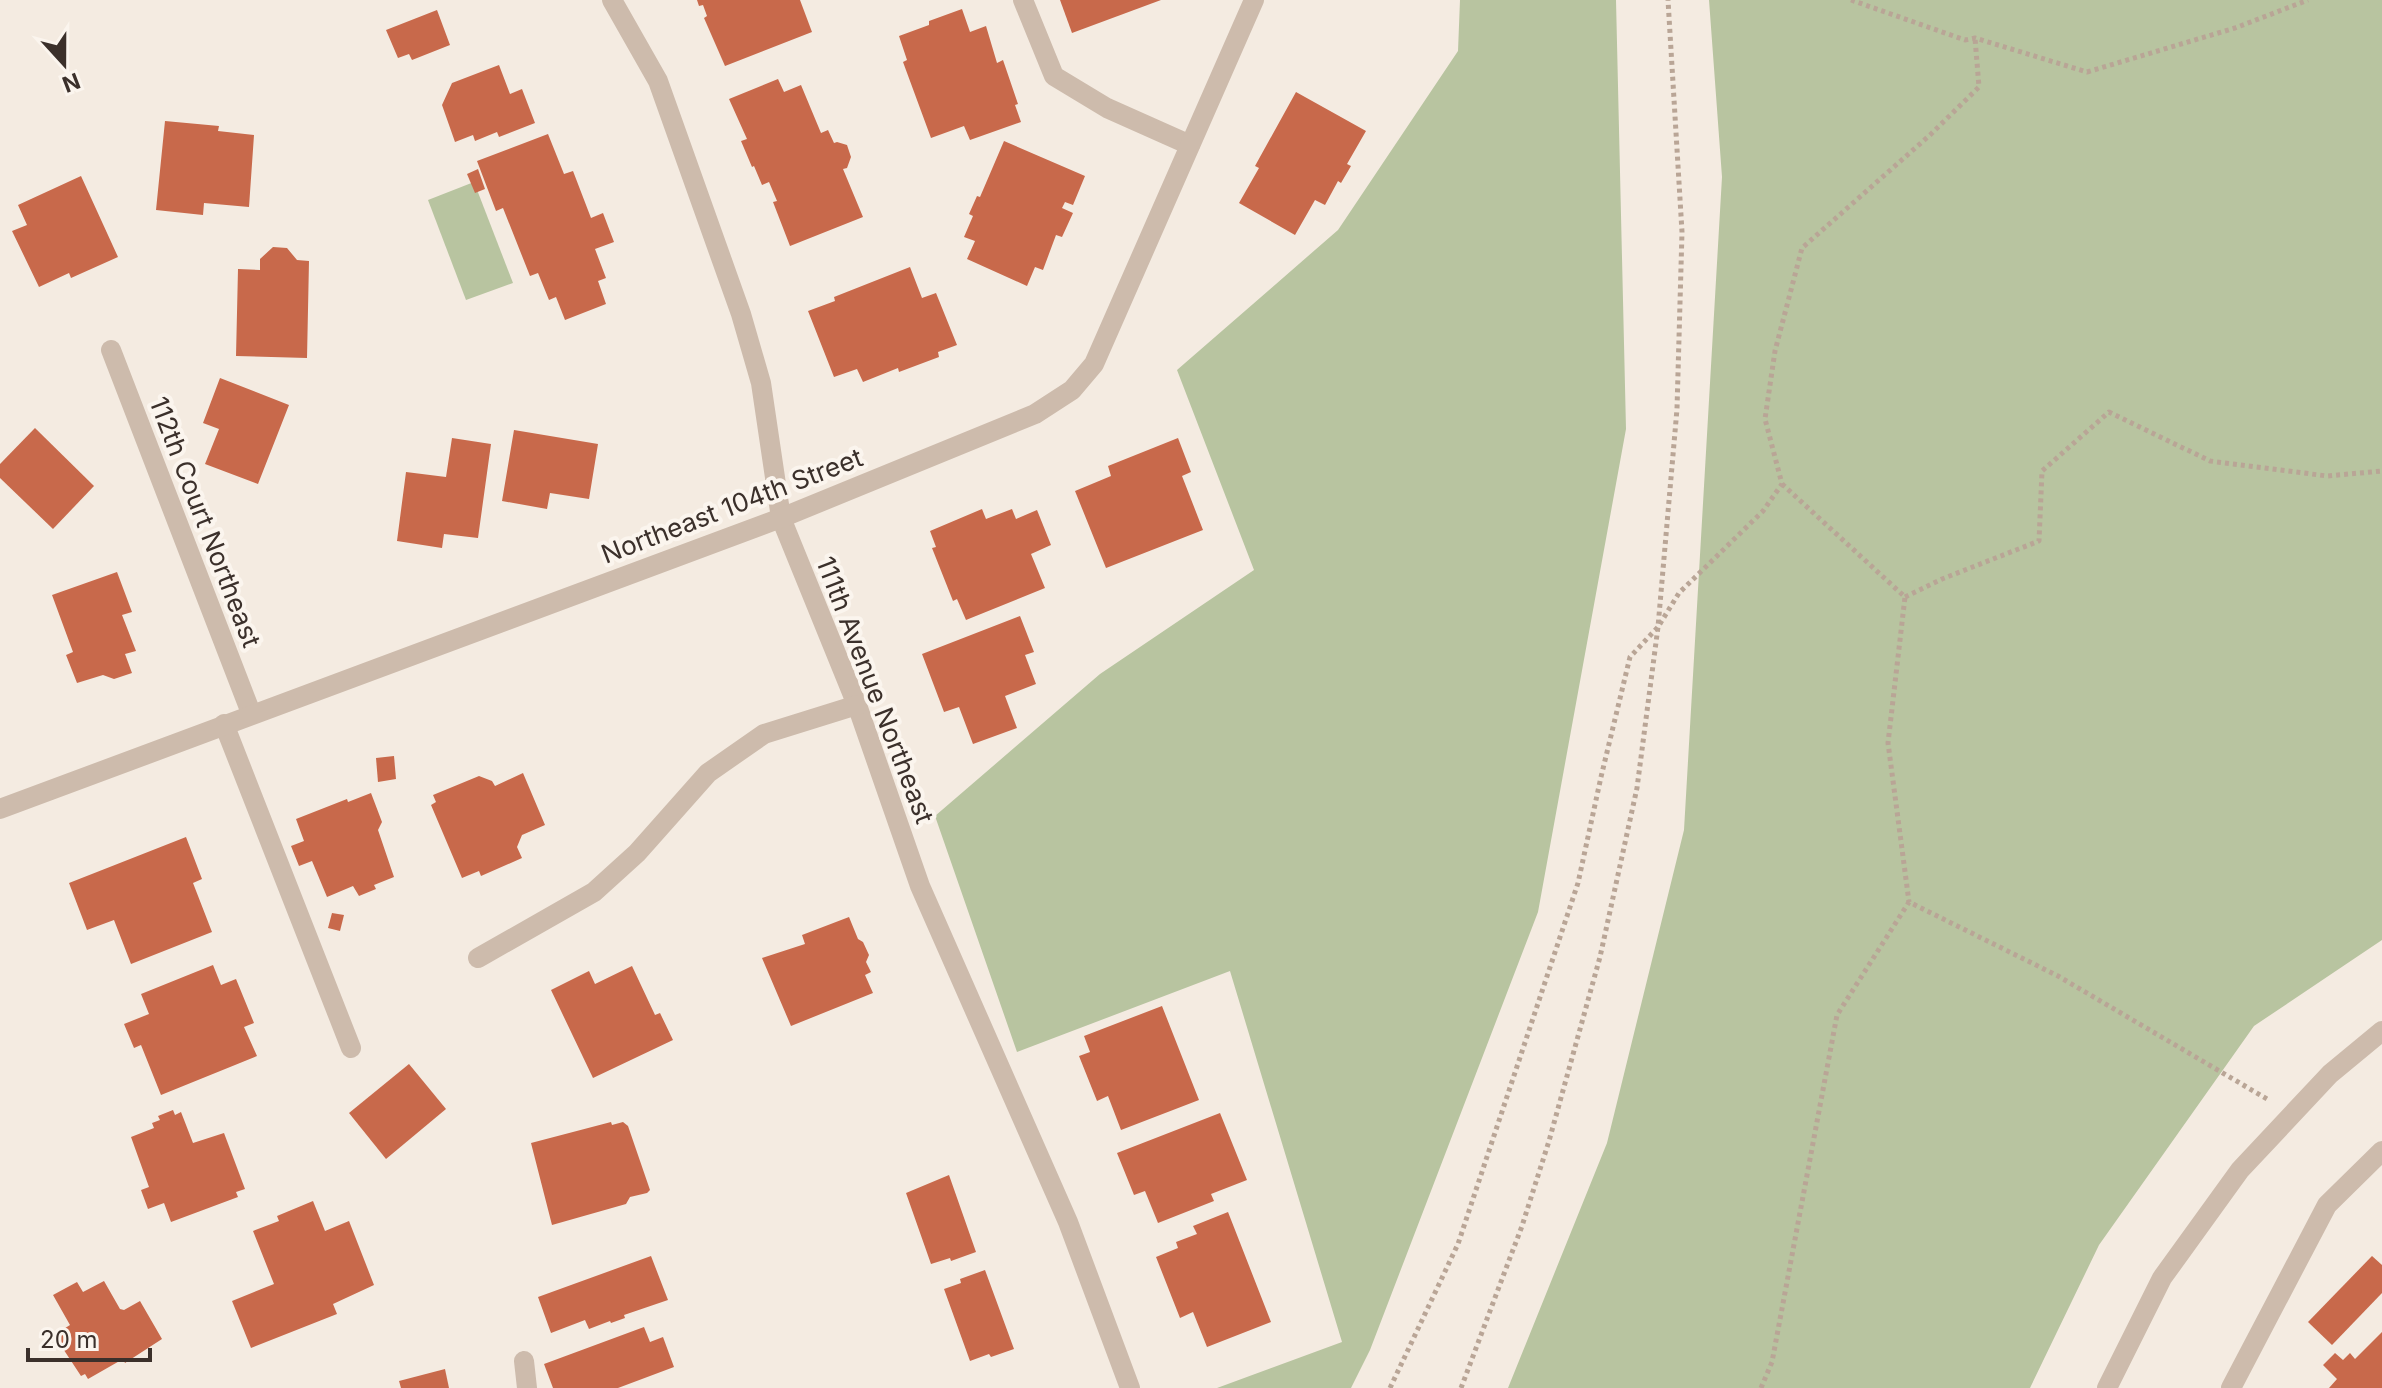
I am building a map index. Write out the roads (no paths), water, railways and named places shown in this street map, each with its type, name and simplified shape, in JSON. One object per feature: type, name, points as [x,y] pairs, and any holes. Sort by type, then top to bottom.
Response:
[{"type":"street","name":"111th Avenue Northeast","points":[[612,0],[658,81],[741,314],[761,383],[781,518],[857,705],[920,886],[1068,1222],[1130,1388]]},
{"type":"street","points":[[1023,0],[1054,76],[1107,108],[1190,145]]},
{"type":"street","name":"Northeast 104th Street","points":[[0,809],[781,518],[1035,414],[1072,390],[1094,364],[1254,0]]},
{"type":"street","name":"112th Court Northeast","points":[[111,350],[251,713]]},
{"type":"street","points":[[478,958],[594,892],[637,853],[708,773],[764,734],[857,705]]},
{"type":"street","points":[[224,724],[351,1048]]},
{"type":"street","points":[[2107,1388],[2162,1278],[2240,1170],[2330,1074],[2382,1031]]},
{"type":"street","points":[[2231,1388],[2327,1205],[2382,1151]]},
{"type":"street","points":[[524,1361],[527,1388]]}]
